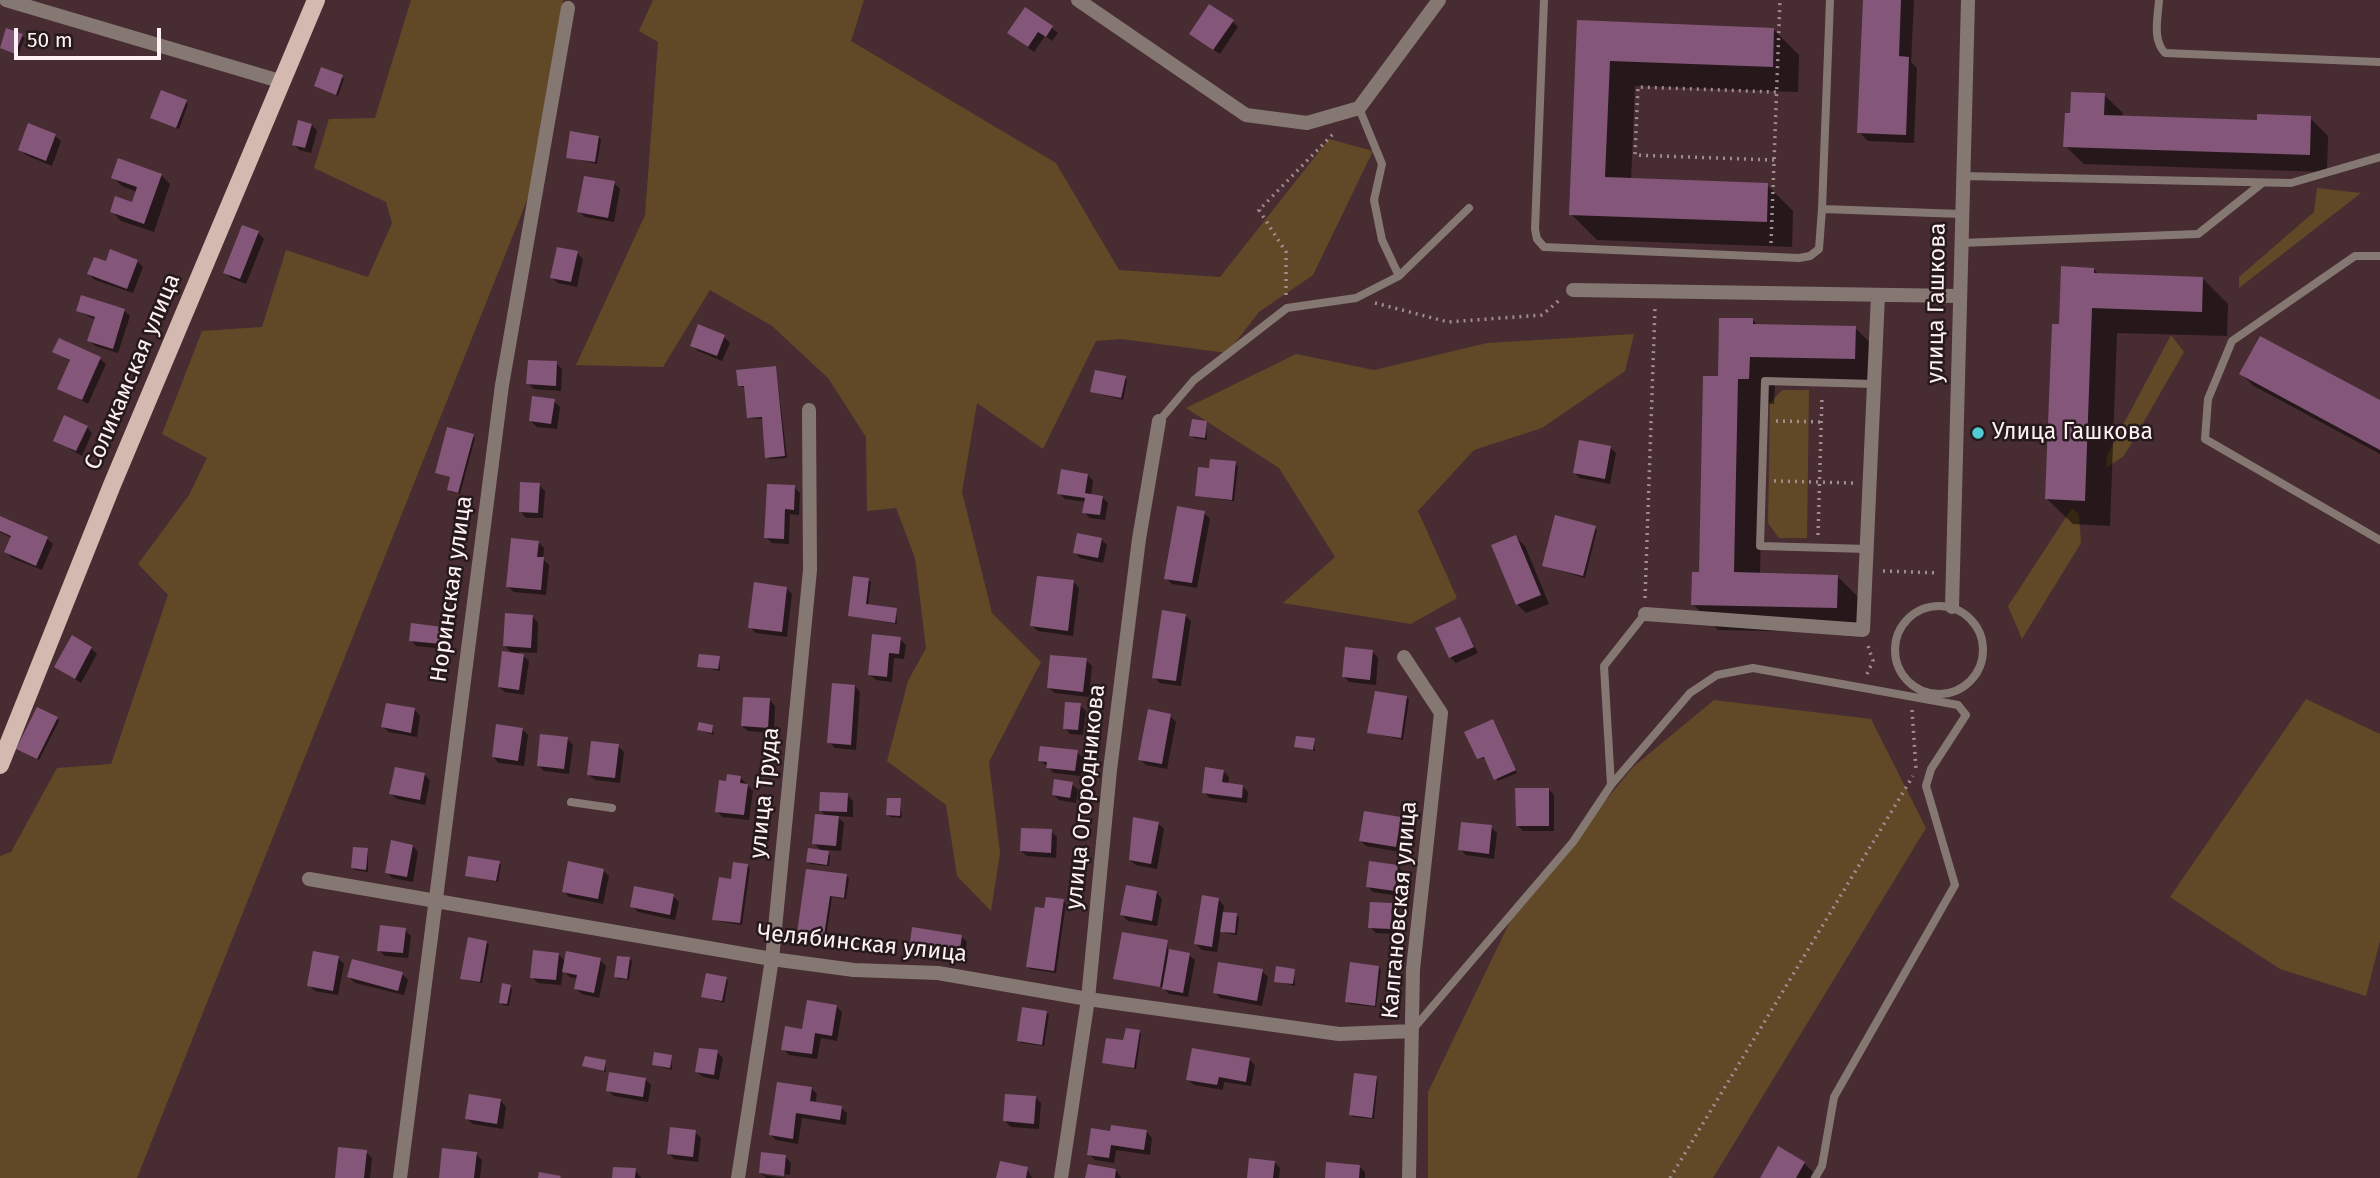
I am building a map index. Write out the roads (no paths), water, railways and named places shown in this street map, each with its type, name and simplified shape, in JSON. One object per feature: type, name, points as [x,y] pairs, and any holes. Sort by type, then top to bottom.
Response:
[{"type":"main road","name":"Соликамская улица","points":[[0,765],[112,485],[284,82],[316,0]]},
{"type":"street","points":[[6,0],[284,82]]},
{"type":"street","points":[[1078,0],[1246,115],[1307,123],[1359,108],[1440,0]]},
{"type":"street","name":"улица Гашкова","points":[[1952,607],[1958,434],[1958,296],[1969,0]]},
{"type":"street","name":"Норинская улица","points":[[400,1178],[502,385],[568,8]]},
{"type":"street","points":[[1573,290],[1958,296]]},
{"type":"street","points":[[1645,614],[1863,630],[1878,295]]},
{"type":"street","name":"улица Труда","points":[[738,1178],[772,959],[810,570],[809,410]]},
{"type":"street","name":"улица Огородникова","points":[[1061,1178],[1087,999],[1110,770],[1139,539],[1160,421]]},
{"type":"street","name":"Калгановская улица","points":[[1404,657],[1441,713],[1413,969],[1409,1178]]},
{"type":"street","name":"Челябинская улица","points":[[309,879],[434,903],[772,959],[854,970],[938,973],[1087,999],[1339,1034],[1412,1031]]},
{"type":"lane","points":[[1544,0],[1537,239],[1544,247],[1799,258],[1811,256],[1819,249],[1830,0]]},
{"type":"lane","points":[[2159,0],[2157,37],[2159,47],[2165,53],[2380,62]]},
{"type":"lane","points":[[1359,108],[1382,164],[1374,200],[1382,240],[1399,276]]},
{"type":"lane","points":[[1962,176],[2291,183],[2380,157]]},
{"type":"lane","points":[[1960,243],[2198,234],[2261,183]]},
{"type":"lane","points":[[1160,421],[1194,380],[1287,308],[1356,298],[1399,276],[1469,208]]},
{"type":"lane","points":[[1822,209],[1961,214]]},
{"type":"lane","points":[[2380,256],[2354,256],[2232,341],[2208,399],[2205,439],[2380,540]]},
{"type":"lane","points":[[1868,549],[1760,546],[1763,421],[1765,381],[1874,384]]},
{"type":"lane","points":[[1938,605],[1952,607],[1974,623],[1981,635],[1982,662],[1976,675],[1954,692],[1939,695],[1924,692],[1910,685],[1900,673],[1894,643],[1899,628],[1909,616],[1923,608],[1938,605]]},
{"type":"lane","points":[[1611,785],[1604,666],[1645,614]]},
{"type":"lane","points":[[1412,1031],[1573,842],[1611,785],[1690,693],[1717,675],[1753,668],[1958,705],[1966,715],[1931,769],[1926,786],[1955,885],[1834,1097],[1822,1166],[1815,1178]]},
{"type":"lane","points":[[571,802],[612,808]]},
{"type":"place","name":"Улица Гашкова","points":[[1978,433]]}]
